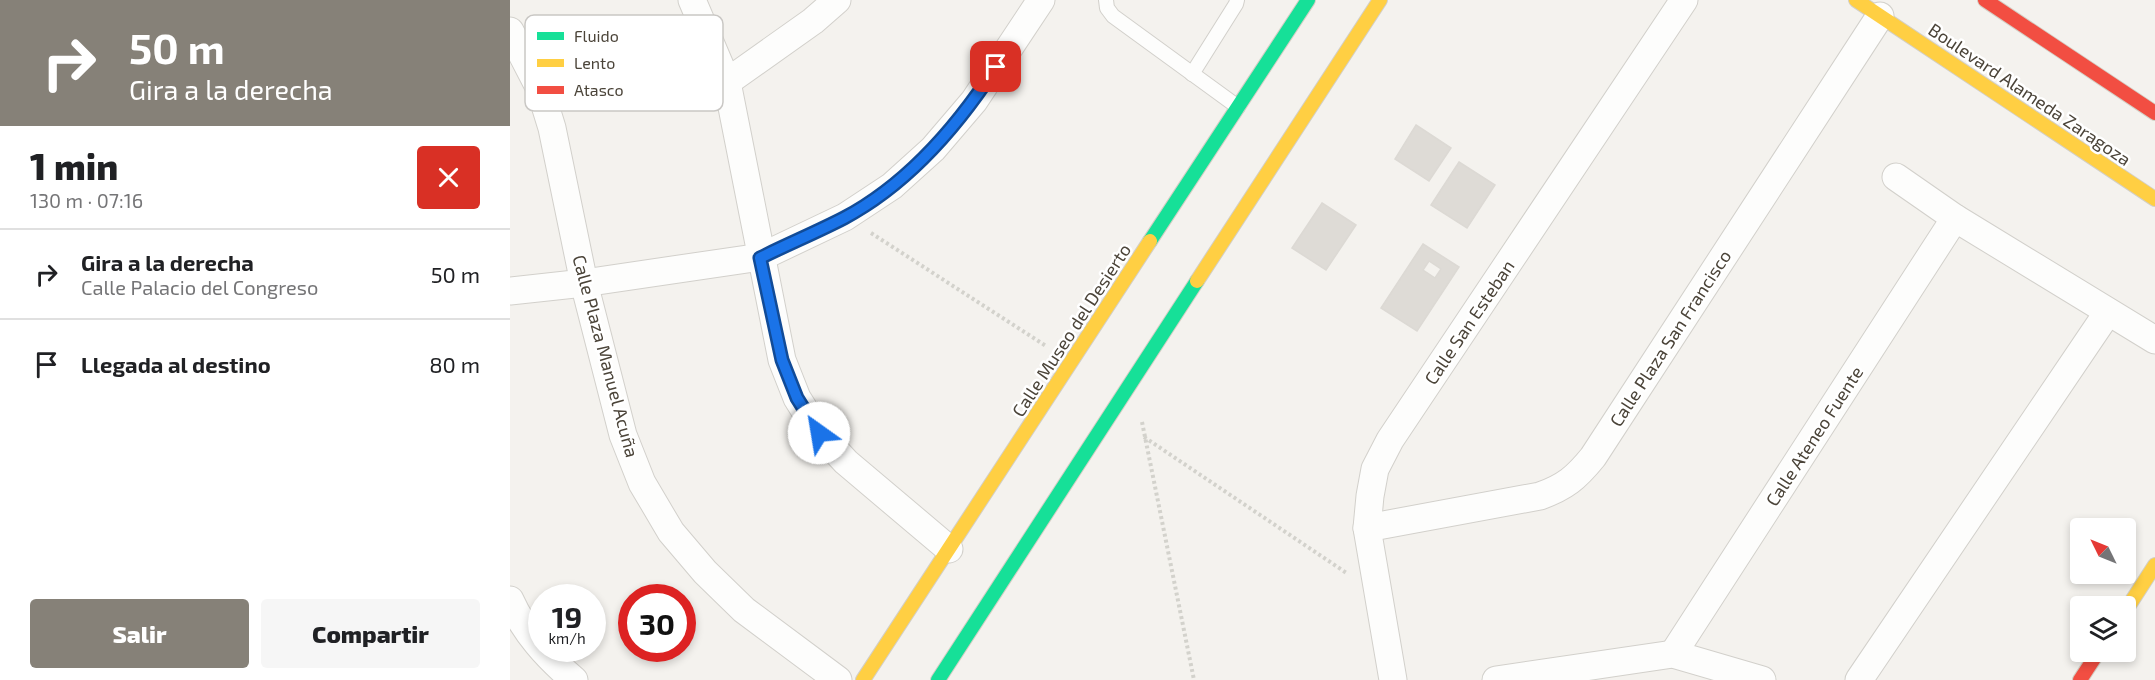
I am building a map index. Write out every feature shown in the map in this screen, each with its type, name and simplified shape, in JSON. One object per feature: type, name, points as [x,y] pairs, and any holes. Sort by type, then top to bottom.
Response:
[{"type":"street","points":[[692,0],[698,15]]},
{"type":"street","points":[[727,82],[813,21],[837,0]]},
{"type":"street","points":[[510,291],[760,258],[845,217],[892,186],[933,149],[974,101],[1041,0]]},
{"type":"street","name":"Calle Museo del Desierto","points":[[863,680],[1308,0]]},
{"type":"street","points":[[938,680],[1380,0]]},
{"type":"street","name":"Calle San Esteban","points":[[1392,680],[1367,528],[1370,496],[1376,469],[1390,440],[1684,0]]},
{"type":"street","name":"Boulevard Alameda Zaragoza","points":[[1856,0],[2155,199]]},
{"type":"street","points":[[1985,0],[2155,113]]},
{"type":"street","name":"Calle Plaza San Francisco","points":[[1367,528],[1540,496],[1560,489],[1577,476],[1600,447],[1880,16]]},
{"type":"street","name":"Calle Plaza Manuel Acuña","points":[[510,31],[525,60]]},
{"type":"street","points":[[723,73],[727,82],[782,360],[797,398],[819,433],[846,462],[949,549]]},
{"type":"street","name":"Calle Plaza Manuel Acuña","points":[[547,111],[584,283],[623,435],[642,483],[671,532],[705,572],[744,610],[838,680]]},
{"type":"street","points":[[1896,177],[1955,218],[2155,340]]},
{"type":"street","name":"Calle Ateneo Fuente","points":[[1673,654],[1955,218]]},
{"type":"street","points":[[1859,680],[2108,312]]},
{"type":"street","points":[[2135,596],[2155,566]]},
{"type":"street","points":[[510,600],[519,635],[540,648],[574,680]]},
{"type":"street","points":[[1496,680],[1673,654],[1762,680]]},
{"type":"street","points":[[2079,680],[2091,662]]},
{"type":"lane","points":[[1106,0],[1107,8],[1113,16],[1238,107]]},
{"type":"lane","points":[[1192,74],[1237,0]]},
{"type":"path","points":[[845,217],[1072,362]]},
{"type":"path","points":[[1135,378],[1144,437],[1194,680]]},
{"type":"path","points":[[1144,437],[1378,595]]},
{"type":"building","points":[[1416,125],[1451,148],[1429,181],[1395,159]]},
{"type":"building","points":[[1459,162],[1495,185],[1467,228],[1431,205]]},
{"type":"building","points":[[1322,203],[1356,225],[1326,270],[1292,248]]},
{"type":"building","points":[[1423,244],[1459,267],[1417,331],[1381,308]],"holes":[[[1429,261],[1441,269],[1435,278],[1423,270]]]},
{"type":"traffic: fast","points":[[1150,241],[1308,0]]},
{"type":"traffic: fast","points":[[938,680],[1197,281]]},
{"type":"traffic: slow","points":[[1197,281],[1380,0]]},
{"type":"traffic: slow","points":[[1856,0],[2155,199]]},
{"type":"traffic: slow","points":[[863,680],[1150,241]]},
{"type":"traffic: slow","points":[[2135,596],[2155,565]]},
{"type":"traffic: jam","points":[[1985,0],[2155,113]]},
{"type":"traffic: jam","points":[[2080,680],[2092,662]]},
{"type":"route","points":[[819,433],[797,398],[782,360],[760,258],[845,217],[892,186],[933,149],[974,101],[996,67]]}]
